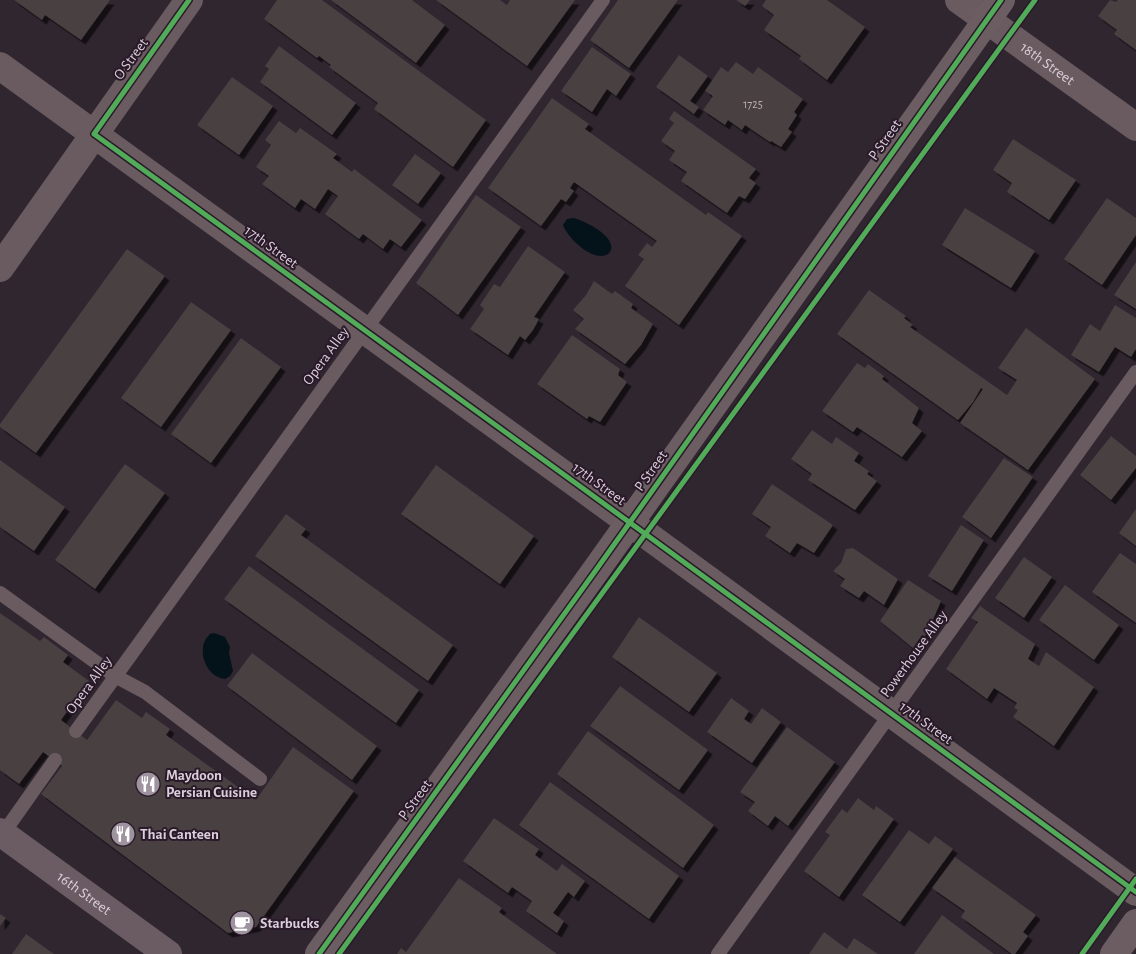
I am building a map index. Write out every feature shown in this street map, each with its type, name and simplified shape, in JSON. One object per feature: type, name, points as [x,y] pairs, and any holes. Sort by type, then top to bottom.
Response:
[{"type":"main road","name":"P Street","points":[[319,954],[630,522],[994,10]]},
{"type":"main road","name":"16th Street","points":[[1,835],[168,954]]},
{"type":"main road","points":[[1114,954],[1136,923]]},
{"type":"street","name":"O Street","points":[[0,268],[189,0]]},
{"type":"street","name":"18th Street","points":[[959,0],[994,10],[1136,127]]},
{"type":"street","name":"17th Street","points":[[0,66],[630,522],[1136,892]]},
{"type":"lane","name":"Opera Alley","points":[[76,732],[603,0]]},
{"type":"lane","name":"Powerhouse Alley","points":[[718,954],[1136,372]]},
{"type":"lane","points":[[0,592],[115,676],[145,692],[260,779]]},
{"type":"lane","points":[[1,835],[55,760]]},
{"type":"shaded area","points":[[574,218],[591,225],[604,234],[611,244],[611,250],[607,255],[594,255],[580,247],[569,236],[563,225],[567,219]]},
{"type":"shaded area","points":[[214,633],[225,637],[230,647],[229,653],[233,671],[225,679],[212,673],[204,661],[203,646],[210,634]]},
{"type":"building","points":[[14,0],[110,0],[81,40],[45,15],[42,20]]},
{"type":"building","points":[[277,0],[322,0],[486,120],[453,167],[374,109],[378,103],[329,67],[331,65],[319,56],[317,58],[264,19]]},
{"type":"building","points":[[331,0],[412,0],[445,25],[416,63]]},
{"type":"building","points":[[436,0],[500,0],[507,5],[510,0],[575,0],[527,66]]},
{"type":"building","points":[[618,0],[678,0],[629,68],[590,40]]},
{"type":"building","points":[[736,0],[750,0],[745,6]]},
{"type":"building","points":[[766,0],[827,0],[865,27],[827,80],[799,59],[801,56],[764,30],[774,15],[762,6]]},
{"type":"building","points":[[1110,0],[1116,2],[1118,0],[1136,0],[1136,50],[1114,34],[1117,30],[1098,16]]},
{"type":"building","points":[[279,46],[356,103],[332,135],[260,82],[269,69],[265,66]]},
{"type":"building","points":[[592,47],[631,74],[616,96],[607,89],[592,112],[561,91]]},
{"type":"building","points":[[679,55],[708,76],[690,101],[699,107],[694,114],[656,87]]},
{"type":"building","points":[[736,62],[753,74],[758,67],[803,99],[794,112],[797,115],[788,129],[792,132],[781,147],[745,125],[742,130],[728,120],[725,125],[703,110],[713,96],[705,91],[721,67],[728,72]]},
{"type":"building","points":[[232,77],[273,106],[239,155],[197,125]]},
{"type":"building","points":[[552,98],[589,124],[585,129],[706,215],[708,212],[742,236],[679,325],[625,286],[644,259],[638,255],[647,243],[652,247],[657,241],[574,182],[570,188],[574,191],[566,202],[561,199],[541,226],[488,188]]},
{"type":"building","points":[[674,111],[756,169],[749,178],[756,183],[745,199],[739,196],[727,213],[681,181],[687,172],[669,160],[675,151],[661,141],[674,123],[669,119]]},
{"type":"building","points":[[279,121],[296,133],[300,128],[337,154],[333,158],[352,172],[354,169],[422,220],[401,247],[390,239],[383,249],[363,234],[359,239],[325,214],[338,196],[328,189],[315,209],[301,199],[295,208],[262,184],[269,176],[256,167],[271,145],[265,140]]},
{"type":"building","points":[[1013,139],[1076,180],[1049,220],[1007,192],[1012,183],[993,170]]},
{"type":"building","points":[[415,154],[441,173],[418,204],[392,185]]},
{"type":"building","points":[[476,195],[521,227],[458,315],[416,283]]},
{"type":"building","points":[[1107,198],[1136,218],[1136,235],[1102,285],[1064,259]]},
{"type":"building","points":[[965,208],[1035,251],[1011,288],[942,245]]},
{"type":"building","points":[[528,246],[565,272],[534,317],[539,319],[533,330],[525,340],[520,336],[508,355],[470,329],[484,309],[480,305],[494,284],[500,287]]},
{"type":"building","points":[[127,249],[165,276],[36,453],[0,427],[0,424]]},
{"type":"building","points":[[1136,262],[1136,309],[1114,295]]},
{"type":"building","points":[[594,281],[612,294],[615,291],[633,304],[631,308],[653,324],[641,345],[625,364],[575,329],[584,319],[573,310],[586,295]]},
{"type":"building","points":[[869,290],[906,316],[904,318],[913,325],[910,327],[1007,395],[1017,380],[998,368],[1026,328],[1095,379],[1028,470],[960,423],[983,389],[981,388],[973,402],[958,420],[837,334]]},
{"type":"building","points":[[191,302],[231,330],[161,427],[121,398]]},
{"type":"building","points":[[1115,305],[1136,318],[1136,349],[1131,357],[1115,347],[1099,372],[1071,355],[1090,324],[1100,331]]},
{"type":"building","points":[[572,335],[620,369],[618,375],[627,382],[600,422],[589,416],[587,419],[537,384]]},
{"type":"building","points":[[241,338],[281,367],[211,463],[171,434]]},
{"type":"building","points":[[857,363],[865,368],[868,364],[884,376],[882,379],[919,408],[912,423],[922,431],[902,457],[857,427],[853,432],[822,411]]},
{"type":"building","points":[[812,430],[832,444],[836,437],[859,453],[854,461],[869,471],[867,474],[877,481],[855,510],[808,480],[812,474],[791,459]]},
{"type":"building","points":[[1111,436],[1136,456],[1136,468],[1111,500],[1080,475]]},
{"type":"building","points":[[1004,458],[1033,477],[991,538],[962,517]]},
{"type":"building","points":[[0,460],[65,507],[34,551],[0,527]]},
{"type":"building","points":[[125,464],[165,493],[95,589],[55,560]]},
{"type":"building","points":[[436,465],[534,536],[500,584],[401,514]]},
{"type":"building","points":[[772,484],[833,525],[814,553],[797,543],[790,553],[765,536],[771,527],[752,514]]},
{"type":"building","points":[[1136,509],[1136,546],[1119,533]]},
{"type":"building","points":[[286,514],[306,529],[301,535],[453,645],[428,681],[255,556]]},
{"type":"building","points":[[961,525],[984,540],[952,591],[928,576]]},
{"type":"building","points":[[853,548],[898,579],[884,605],[864,591],[859,598],[840,586],[845,579],[833,571],[841,563],[846,549]]},
{"type":"building","points":[[1120,553],[1136,564],[1136,623],[1092,592]]},
{"type":"building","points":[[1024,557],[1052,577],[1024,618],[995,598]]},
{"type":"building","points":[[249,566],[419,690],[396,723],[224,599]]},
{"type":"building","points":[[908,580],[941,601],[925,636],[922,635],[913,648],[880,621]]},
{"type":"building","points":[[1065,585],[1119,625],[1094,660],[1039,620]]},
{"type":"building","points":[[980,606],[1035,644],[1028,659],[1039,666],[1046,652],[1094,687],[1054,746],[1013,717],[1018,710],[1014,708],[1017,703],[994,688],[987,699],[946,669],[978,622],[971,618]]},
{"type":"building","points":[[0,613],[40,641],[44,637],[68,655],[63,662],[89,681],[61,720],[87,740],[116,700],[142,718],[146,712],[170,729],[166,735],[256,800],[293,747],[354,791],[256,927],[228,933],[41,794],[62,766],[43,752],[19,784],[0,770]]},
{"type":"building","points":[[639,617],[717,673],[689,712],[612,657]]},
{"type":"building","points":[[252,653],[377,746],[352,780],[227,686]]},
{"type":"building","points":[[620,686],[708,750],[679,790],[590,726]]},
{"type":"building","points":[[731,698],[749,711],[744,719],[751,724],[762,708],[781,722],[752,763],[707,732]]},
{"type":"building","points":[[787,727],[835,762],[788,826],[775,816],[768,826],[748,811],[755,802],[740,792]]},
{"type":"building","points":[[588,731],[714,825],[683,868],[557,774]]},
{"type":"building","points":[[550,782],[679,876],[649,919],[519,825]]},
{"type":"building","points":[[858,798],[874,810],[876,806],[894,819],[839,897],[804,871],[830,835],[825,832],[842,809],[847,813]]},
{"type":"building","points":[[494,818],[539,849],[535,855],[557,871],[562,864],[585,881],[574,897],[568,892],[553,913],[564,921],[557,933],[526,911],[532,901],[512,887],[508,893],[463,861]]},
{"type":"building","points":[[909,830],[929,844],[935,836],[953,849],[900,922],[862,895]]},
{"type":"building","points":[[955,857],[1036,915],[1023,932],[1028,936],[1015,954],[1012,954],[961,917],[965,911],[932,888]]},
{"type":"building","points":[[459,878],[502,908],[499,912],[557,954],[397,954],[401,948],[406,952]]},
{"type":"building","points":[[0,914],[6,918],[0,926]]},
{"type":"building","points":[[942,915],[994,954],[914,954]]},
{"type":"building","points":[[824,932],[847,949],[854,938],[878,954],[809,954]]},
{"type":"building","points":[[26,934],[54,954],[12,954]]},
{"type":"cycle path","points":[[189,0],[94,134],[1136,892]]},
{"type":"cycle path","points":[[319,954],[596,570],[1001,0]]},
{"type":"cycle path","points":[[339,954],[1035,0]]},
{"type":"cycle path","points":[[1082,954],[1136,879]]},
{"type":"place","name":"Maydoon Persian Cuisine","points":[[148,784]]},
{"type":"place","name":"Thai Canteen","points":[[123,834]]},
{"type":"place","name":"Starbucks","points":[[242,923]]}]
